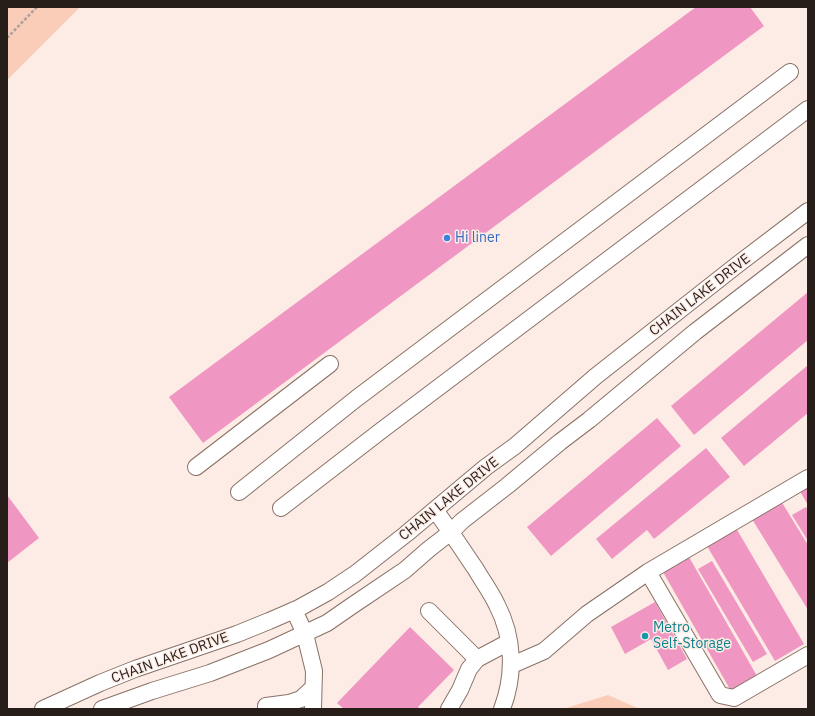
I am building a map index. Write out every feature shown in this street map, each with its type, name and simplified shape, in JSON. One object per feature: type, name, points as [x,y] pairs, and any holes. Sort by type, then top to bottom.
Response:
[{"type":"street","points":[[239,492],[357,398],[790,72]]},
{"type":"street","points":[[281,508],[382,430],[808,109]]},
{"type":"street","name":"CHAIN LAKE DRIVE","points":[[43,709],[135,669],[237,634],[294,610],[328,592],[355,574],[486,467],[515,446],[596,376],[736,265],[808,211]]},
{"type":"street","points":[[794,222],[808,245]]},
{"type":"street","name":"CHAIN LAKE DRIVE","points":[[102,709],[210,673],[269,650],[327,623],[405,570],[462,521],[589,420],[695,332],[808,245]]},
{"type":"street","points":[[196,467],[330,364]]},
{"type":"street","points":[[512,665],[544,651],[587,614],[648,572],[808,478]]},
{"type":"street","points":[[435,510],[451,532],[497,604],[507,629],[512,665],[502,709]]},
{"type":"street","points":[[648,572],[720,695],[734,698],[808,655]]},
{"type":"street","points":[[294,610],[305,634],[314,671],[313,709]]},
{"type":"street","points":[[429,610],[477,659]]},
{"type":"street","points":[[450,709],[470,669],[477,659],[509,642]]},
{"type":"street","points":[[266,709],[266,706],[288,703],[301,698],[313,688]]},
{"type":"path","points":[[7,38],[37,7]]},
{"type":"shaded area","points":[[7,7],[80,7],[7,80]]},
{"type":"shaded area","points":[[608,695],[640,709],[563,709]]},
{"type":"building","points":[[696,7],[750,7],[764,26],[203,443],[169,397]]},
{"type":"building","points":[[808,292],[808,340],[694,435],[671,406]]},
{"type":"building","points":[[808,365],[808,413],[744,466],[721,438]]},
{"type":"building","points":[[657,418],[681,446],[551,556],[527,527]]},
{"type":"building","points":[[706,448],[730,477],[654,539],[647,530],[612,559],[596,539]]},
{"type":"building","points":[[808,482],[808,505],[798,488]]},
{"type":"building","points":[[7,495],[39,538],[7,563]]},
{"type":"building","points":[[781,501],[808,545],[808,610],[752,519]]},
{"type":"building","points":[[806,507],[808,510],[808,541],[792,515]]},
{"type":"building","points":[[736,528],[804,644],[775,661],[707,546]]},
{"type":"building","points":[[689,557],[757,676],[731,691],[663,572]]},
{"type":"building","points":[[712,561],[767,654],[753,662],[698,569]]},
{"type":"building","name":"Metro Self-Storage","points":[[655,602],[687,659],[668,670],[651,639],[625,654],[611,627]]},
{"type":"building","points":[[410,627],[454,670],[418,707],[420,709],[344,709],[337,703]]},
{"type":"place","name":"Hi liner","points":[[447,238]]},
{"type":"place","name":"Metro Self-Storage","points":[[645,636]]}]
